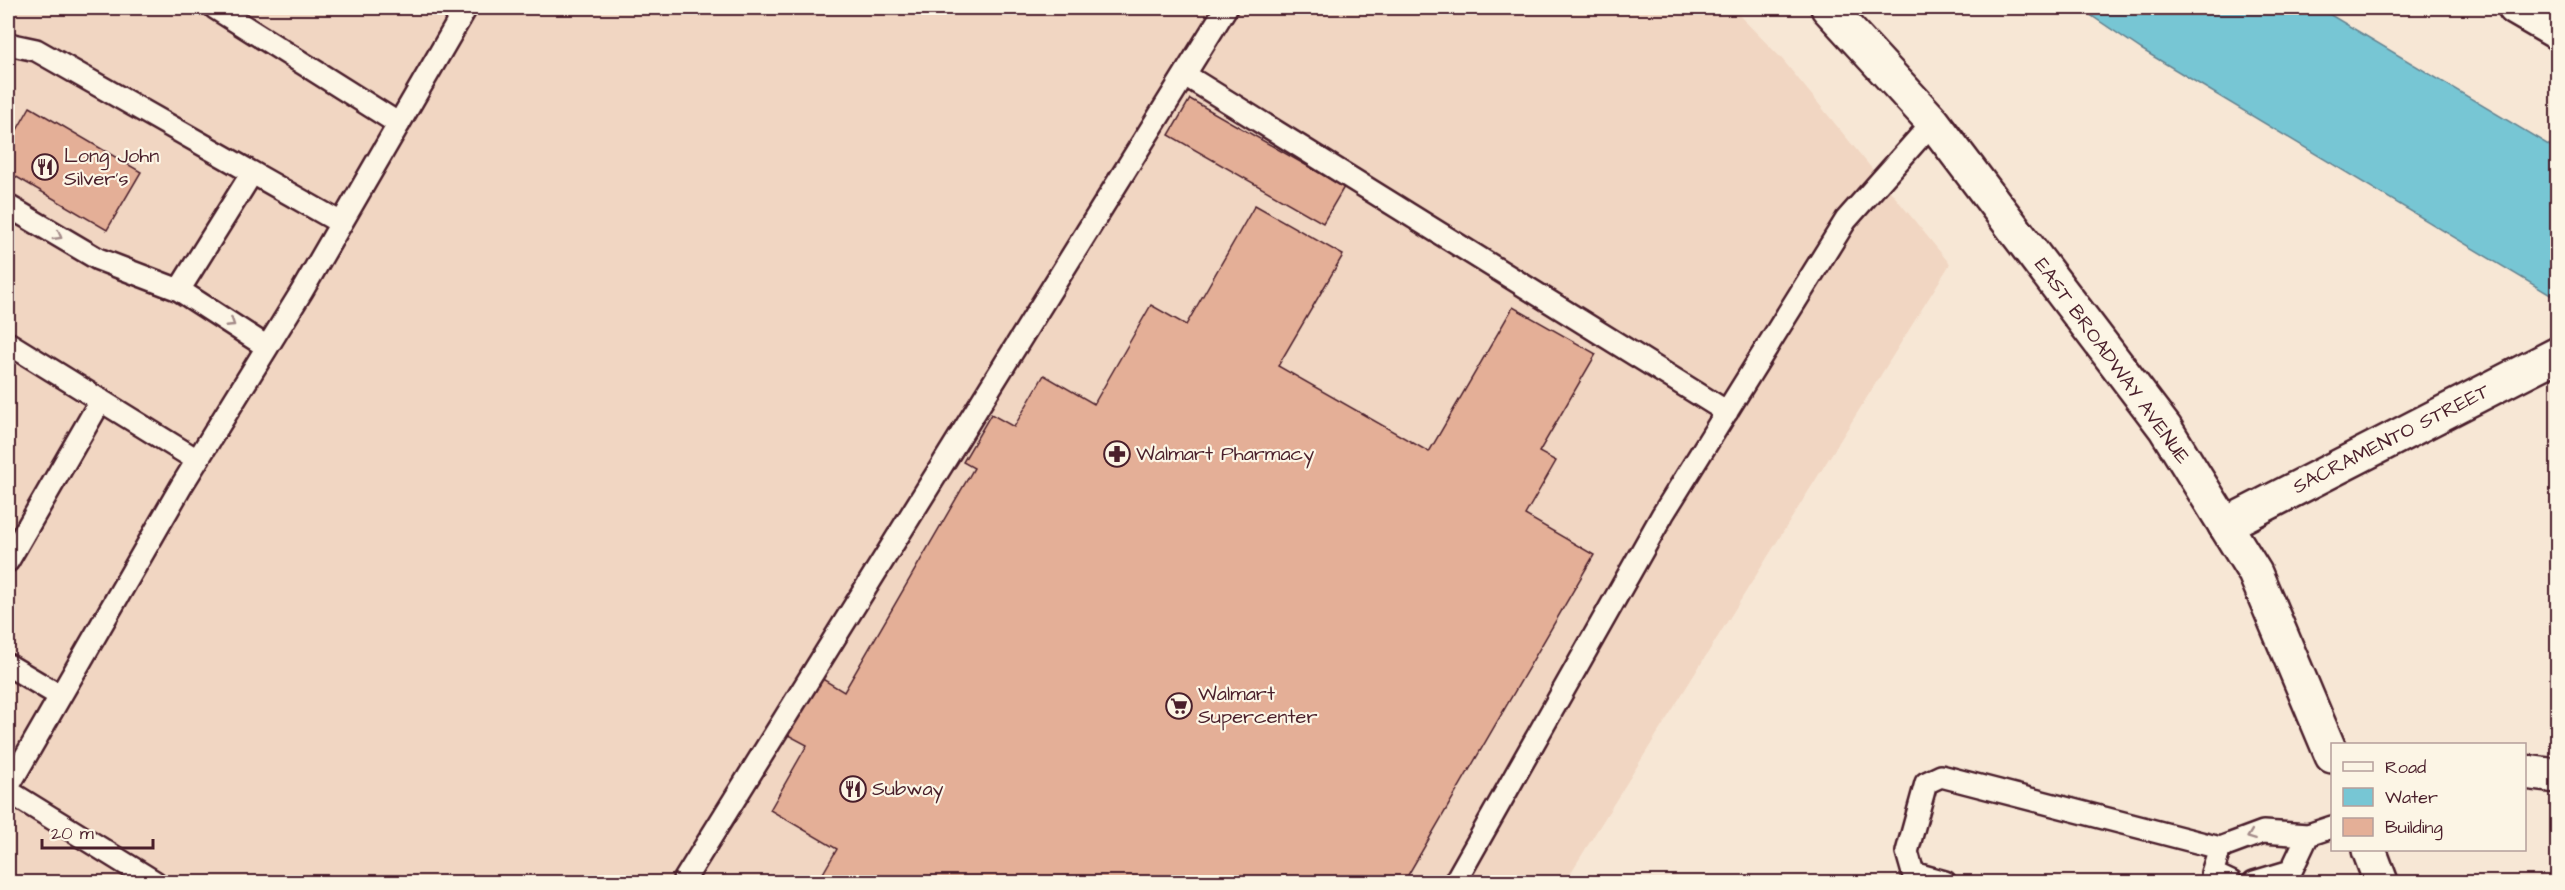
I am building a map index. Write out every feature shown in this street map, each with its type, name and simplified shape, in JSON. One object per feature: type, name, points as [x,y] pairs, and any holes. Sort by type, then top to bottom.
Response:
[{"type":"street","name":"EAST BROADWAY AVENUE","points":[[1828,8],[1933,122],[2165,428],[2255,573],[2331,754]]},
{"type":"street","points":[[2515,8],[2558,33]]},
{"type":"street","name":"SACRAMENTO STREET","points":[[2225,525],[2558,354]]},
{"type":"street","points":[[2526,772],[2558,776]]},
{"type":"street","points":[[2370,851],[2380,882]]},
{"type":"lane","points":[[215,8],[399,124]]},
{"type":"lane","points":[[155,882],[8,789],[197,460],[341,223],[466,8]]},
{"type":"lane","points":[[683,882],[1226,8]]},
{"type":"lane","points":[[8,44],[36,50],[341,223]]},
{"type":"lane","points":[[1185,75],[1727,412]]},
{"type":"lane","points":[[1455,882],[1663,514],[1845,219],[1933,122]]},
{"type":"lane","points":[[179,290],[252,173]]},
{"type":"lane","points":[[8,206],[98,259],[179,290],[267,347]]},
{"type":"lane","points":[[8,342],[197,460]]},
{"type":"lane","points":[[8,561],[101,400]]},
{"type":"lane","points":[[8,665],[60,696]]},
{"type":"lane","points":[[1945,882],[1913,873],[1907,852],[1926,783],[1941,776],[2220,848],[2263,832],[2308,835],[2331,827]]},
{"type":"lane","points":[[2254,882],[2291,871],[2308,835]]},
{"type":"lane","points":[[2220,848],[2212,873],[2231,882]]},
{"type":"shaded area","points":[[8,8],[1732,8],[1782,59],[1950,264],[1565,882],[8,882]]},
{"type":"water","points":[[2080,8],[2319,8],[2557,150],[2557,299],[2141,49]]},
{"type":"building","points":[[1190,99],[1344,187],[1323,223],[1169,135]]},
{"type":"building","points":[[30,107],[141,172],[107,230],[8,172],[8,146]]},
{"type":"building","points":[[1255,205],[1343,255],[1278,366],[1429,452],[1513,307],[1596,354],[1539,452],[1556,461],[1525,515],[1594,555],[1404,882],[818,882],[837,849],[770,810],[807,745],[788,735],[821,678],[844,692],[974,468],[963,462],[991,414],[1014,427],[1044,375],[1094,404],[1151,305],[1186,325]]},
{"type":"place","name":"Long John Silver's","points":[[45,167]]},
{"type":"place","name":"Walmart Pharmacy","points":[[1117,454]]},
{"type":"place","name":"Walmart Supercenter","points":[[1179,706]]},
{"type":"place","name":"Subway","points":[[853,789]]}]
